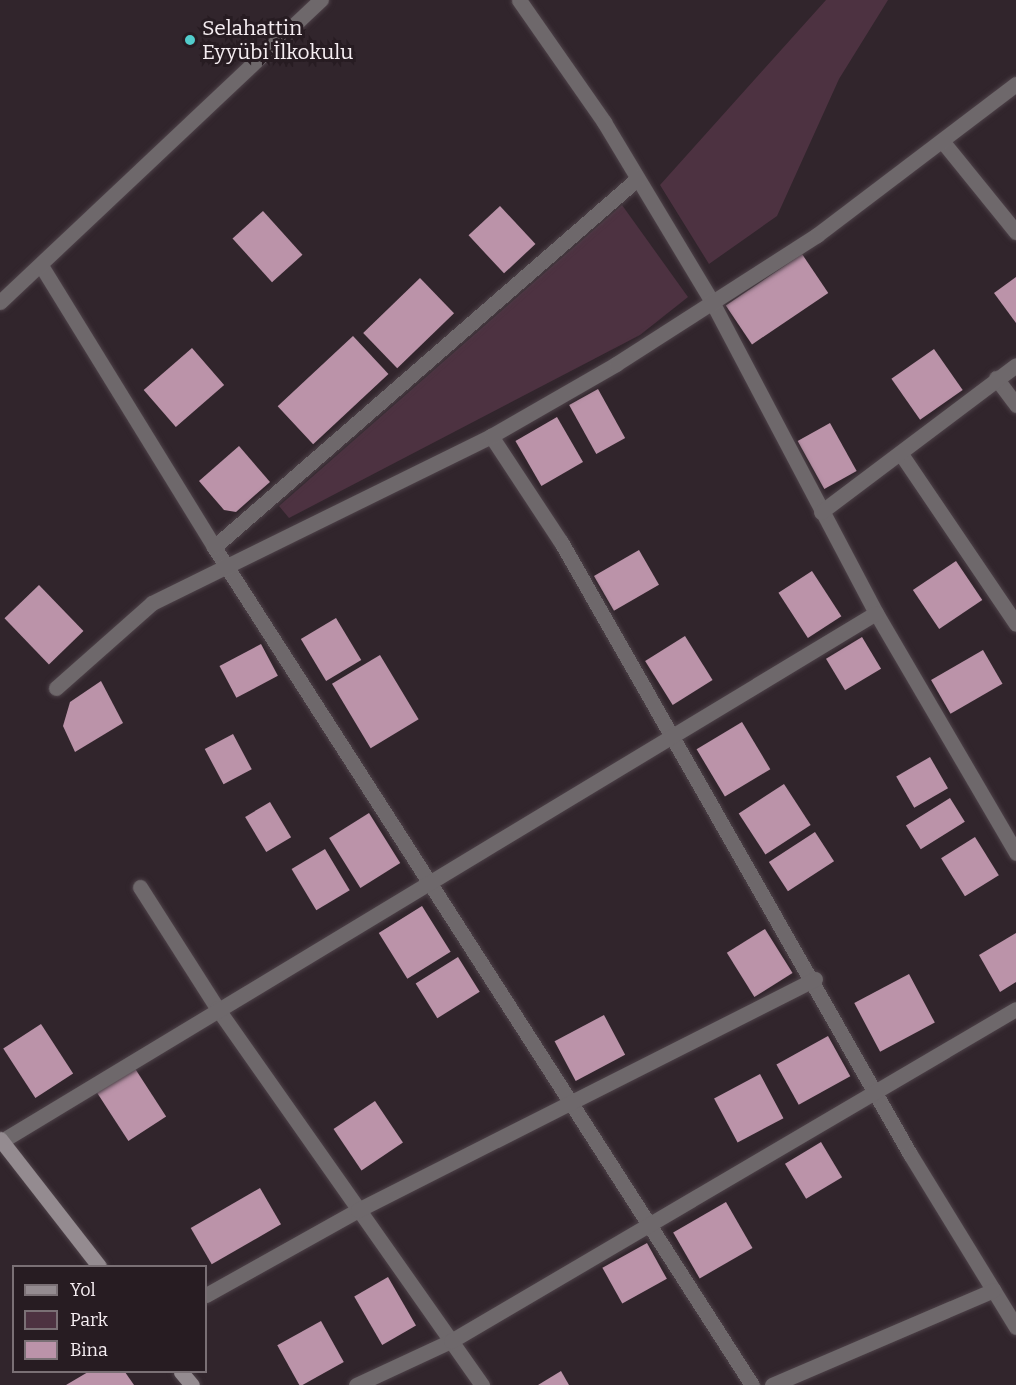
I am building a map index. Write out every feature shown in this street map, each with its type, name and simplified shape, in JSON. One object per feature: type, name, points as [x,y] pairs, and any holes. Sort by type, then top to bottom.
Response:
[{"type":"street","points":[[0,302],[42,267],[321,0]]},
{"type":"street","points":[[519,0],[637,179],[712,302],[821,512],[876,612],[1016,853]]},
{"type":"street","points":[[56,688],[152,603],[225,565],[491,436],[712,302],[943,142],[1016,84]]},
{"type":"street","points":[[943,142],[1016,232]]},
{"type":"street","points":[[214,547],[637,179]]},
{"type":"street","points":[[42,267],[225,565],[432,882],[752,1385]]},
{"type":"street","points":[[821,512],[901,454],[996,378],[1016,365]]},
{"type":"street","points":[[996,378],[1016,405]]},
{"type":"street","points":[[491,436],[561,542],[671,740],[814,979],[876,1091],[1016,1327]]},
{"type":"street","points":[[901,454],[1016,624]]},
{"type":"street","points":[[98,1265],[1,1141],[217,1008],[671,740],[876,612]]},
{"type":"street","points":[[140,887],[217,1008],[482,1385]]},
{"type":"street","points":[[207,1294],[358,1210],[814,979]]},
{"type":"street","points":[[356,1385],[451,1341],[1016,1009]]},
{"type":"street","points":[[772,1385],[994,1290]]},
{"type":"street","points":[[183,1373],[192,1385]]},
{"type":"green space","points":[[826,0],[888,0],[839,79],[777,216],[709,264],[660,185]]},
{"type":"green space","points":[[622,205],[688,297],[640,335],[289,518],[279,506]]},
{"type":"building","points":[[500,206],[535,244],[504,273],[469,235]]},
{"type":"building","points":[[263,211],[302,255],[272,282],[233,238]]},
{"type":"building","points":[[802,254],[828,293],[752,344],[726,305]]},
{"type":"building","points":[[1016,277],[1016,323],[994,293]]},
{"type":"building","points":[[420,278],[454,313],[397,368],[363,333]]},
{"type":"building","points":[[353,336],[388,374],[313,444],[278,406]]},
{"type":"building","points":[[192,348],[224,385],[176,427],[144,390]]},
{"type":"building","points":[[934,349],[963,390],[920,420],[891,379]]},
{"type":"building","points":[[598,389],[625,438],[596,454],[569,405]]},
{"type":"building","points":[[557,417],[583,462],[541,486],[515,441]]},
{"type":"building","points":[[830,423],[857,471],[824,489],[798,441]]},
{"type":"building","points":[[239,446],[270,482],[236,512],[224,510],[199,481]]},
{"type":"building","points":[[639,550],[659,585],[614,611],[594,576]]},
{"type":"building","points":[[956,561],[982,600],[939,629],[913,590]]},
{"type":"building","points":[[812,571],[841,616],[808,638],[778,593]]},
{"type":"building","points":[[39,585],[83,631],[49,664],[4,618]]},
{"type":"building","points":[[336,618],[361,660],[326,681],[301,639]]},
{"type":"building","points":[[685,636],[713,680],[673,705],[645,661]]},
{"type":"building","points":[[862,637],[881,669],[845,690],[826,659]]},
{"type":"building","points":[[261,644],[278,676],[236,698],[220,666]]},
{"type":"building","points":[[983,650],[1002,684],[951,714],[931,680]]},
{"type":"building","points":[[380,655],[419,719],[371,748],[332,684]]},
{"type":"building","points":[[101,681],[123,723],[75,752],[63,726],[70,702]]},
{"type":"building","points":[[742,722],[770,769],[725,796],[697,749]]},
{"type":"building","points":[[233,734],[252,769],[224,784],[205,749]]},
{"type":"building","points":[[930,757],[948,788],[914,808],[896,776]]},
{"type":"building","points":[[784,784],[811,825],[765,855],[739,813]]},
{"type":"building","points":[[950,798],[965,822],[921,849],[906,826]]},
{"type":"building","points":[[270,802],[291,837],[266,852],[245,817]]},
{"type":"building","points":[[369,813],[400,863],[360,888],[329,838]]},
{"type":"building","points":[[815,832],[834,861],[788,891],[769,862]]},
{"type":"building","points":[[975,837],[999,875],[965,896],[941,858]]},
{"type":"building","points":[[325,849],[350,890],[316,910],[292,869]]},
{"type":"building","points":[[422,906],[451,952],[407,979],[379,933]]},
{"type":"building","points":[[765,929],[793,973],[754,997],[727,953]]},
{"type":"building","points":[[1016,933],[1016,982],[1000,992],[979,955]]},
{"type":"building","points":[[458,957],[480,992],[437,1018],[416,983]]},
{"type":"building","points":[[909,974],[935,1023],[880,1052],[854,1003]]},
{"type":"building","points":[[604,1015],[625,1055],[576,1081],[555,1041]]},
{"type":"building","points":[[41,1024],[73,1073],[35,1098],[3,1049]]},
{"type":"building","points":[[828,1036],[850,1076],[799,1105],[776,1065]]},
{"type":"building","points":[[134,1067],[166,1116],[128,1141],[96,1092]]},
{"type":"building","points":[[760,1074],[783,1118],[738,1143],[714,1098]]},
{"type":"building","points":[[375,1101],[403,1142],[362,1170],[334,1129]]},
{"type":"building","points":[[821,1142],[842,1177],[806,1199],[785,1164]]},
{"type":"building","points":[[260,1188],[281,1224],[212,1264],[191,1228]]},
{"type":"building","points":[[726,1202],[753,1248],[700,1278],[673,1232]]},
{"type":"building","points":[[647,1243],[667,1279],[622,1304],[602,1268]]},
{"type":"building","points":[[388,1277],[416,1325],[382,1345],[354,1296]]},
{"type":"building","points":[[321,1321],[344,1362],[299,1385],[277,1345]]},
{"type":"building","points":[[561,1371],[569,1385],[538,1385]]},
{"type":"building","points":[[86,1373],[126,1373],[134,1385],[66,1385]]},
{"type":"place","name":"Selahattin Eyyübi İlkokulu","points":[[190,40]]}]
